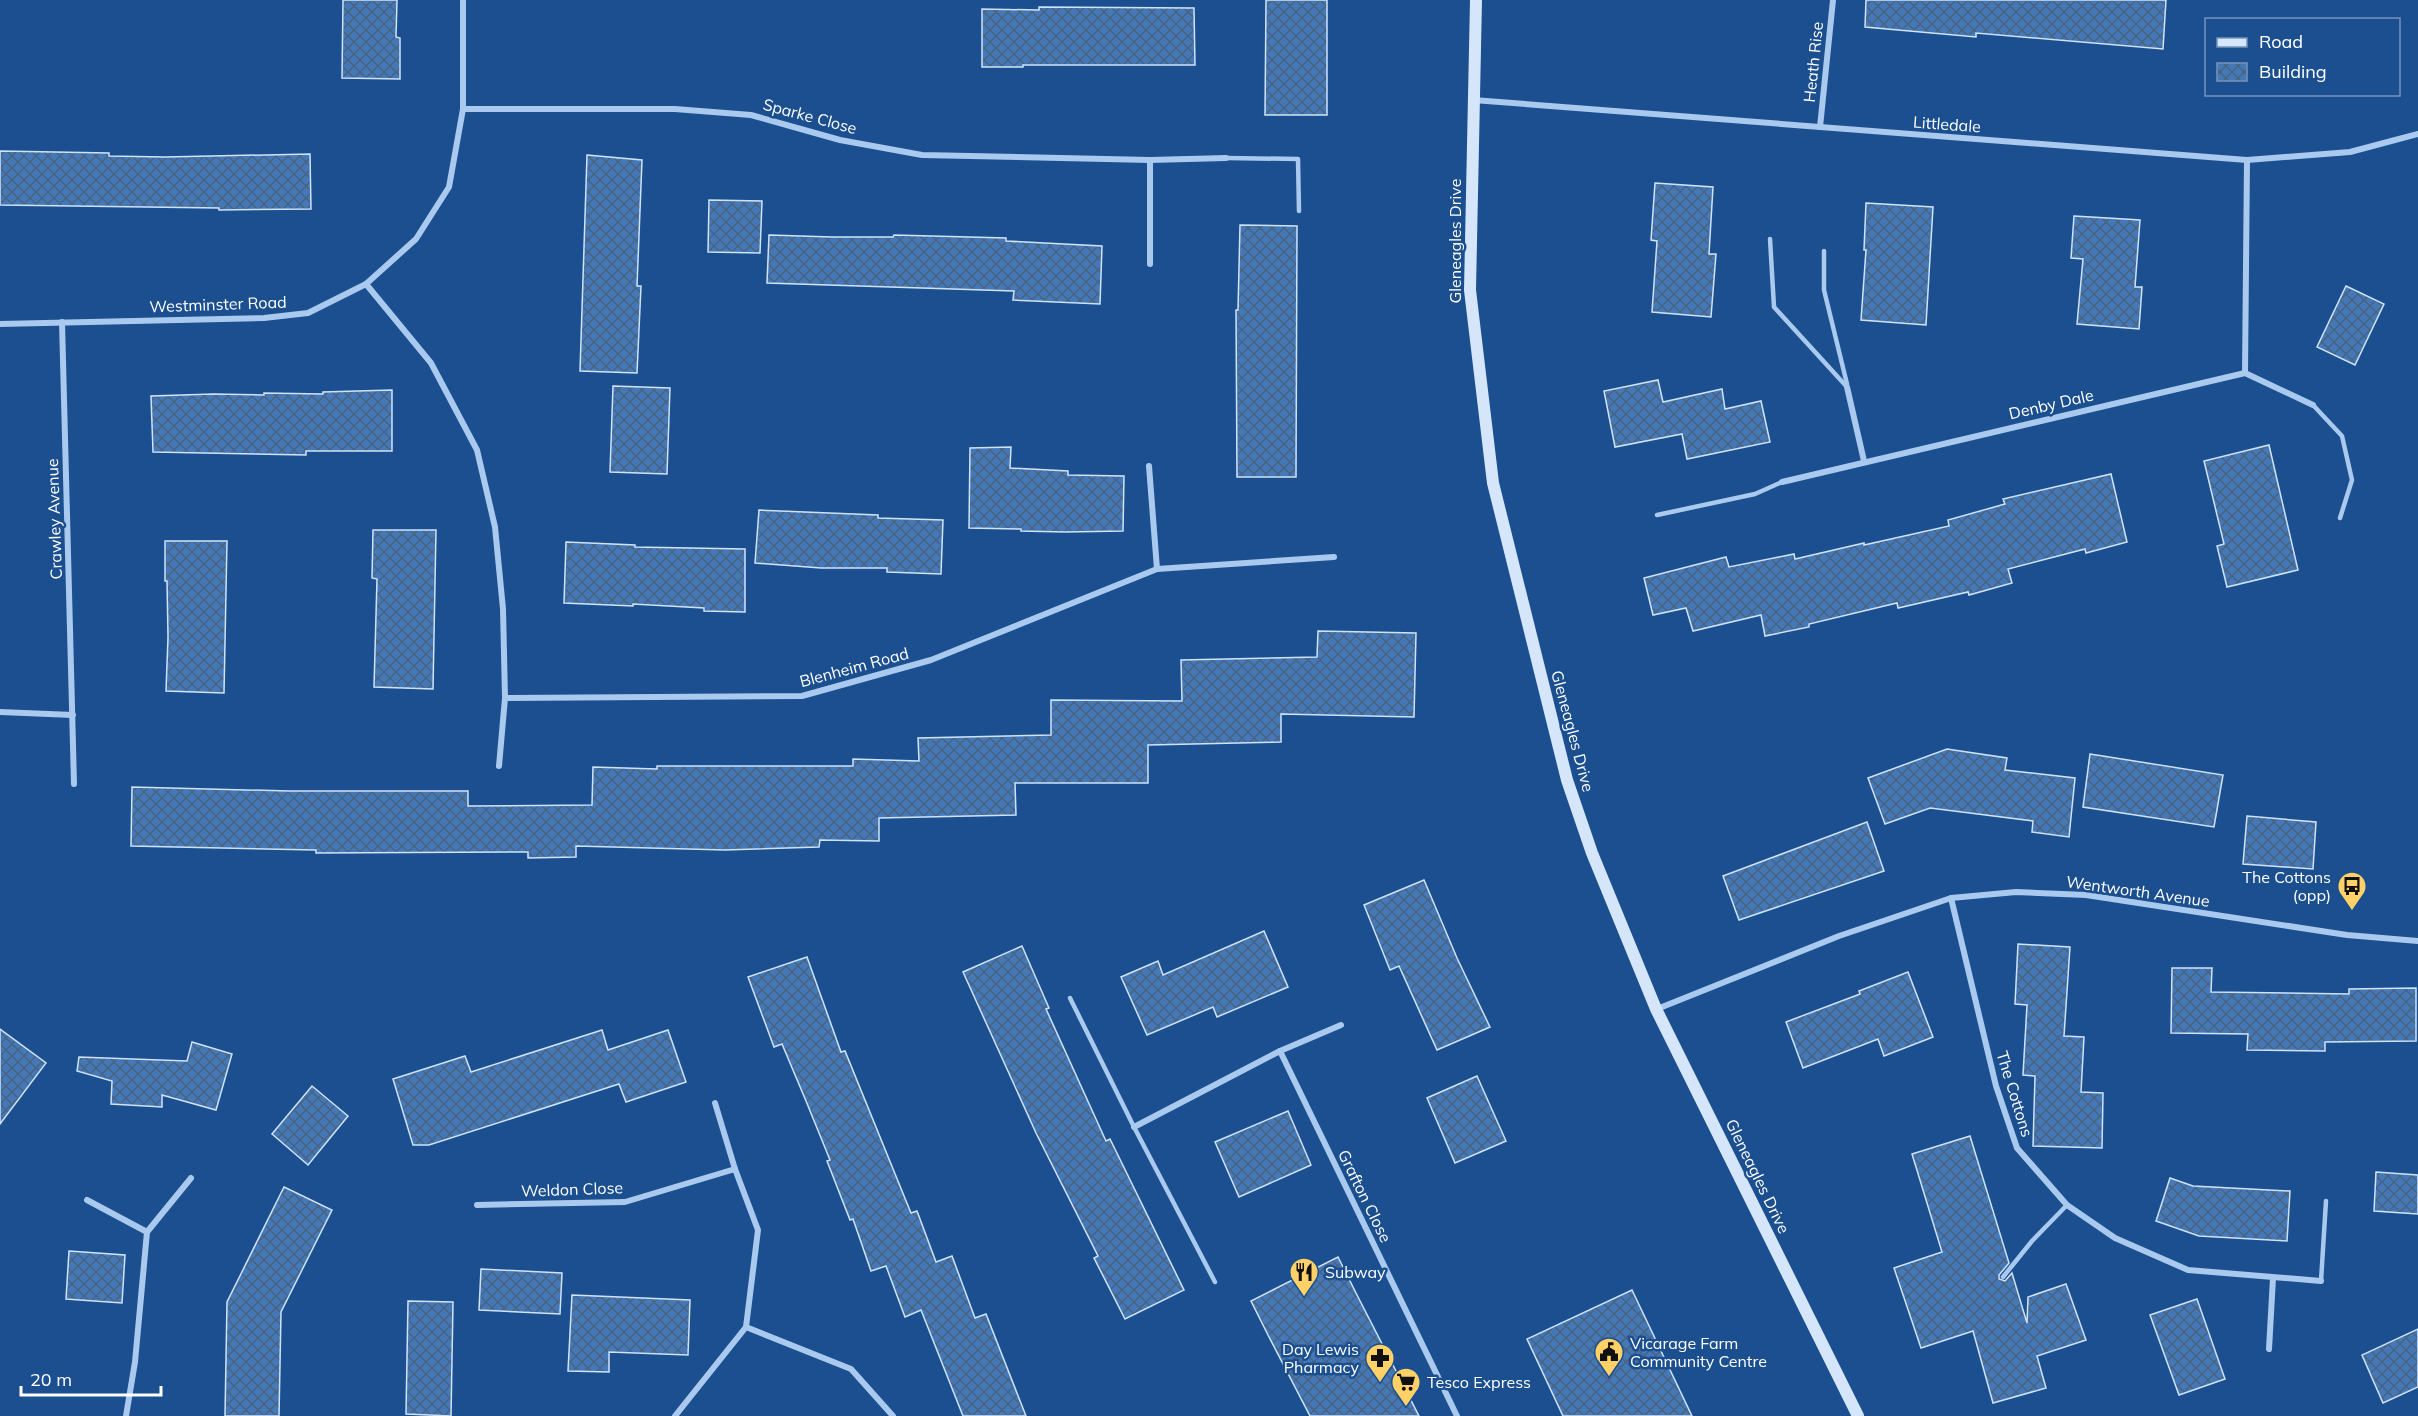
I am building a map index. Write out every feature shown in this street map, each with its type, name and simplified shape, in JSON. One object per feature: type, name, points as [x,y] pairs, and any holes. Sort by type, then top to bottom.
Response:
[{"type":"street","name":"Westminster Road","points":[[0,324],[264,318],[308,313],[366,284],[416,239],[449,187],[463,109],[462,0]]},
{"type":"street","name":"Gleneagles Drive","points":[[1476,0],[1470,290],[1493,483],[1572,792],[1592,853],[1656,1009],[1858,1416]]},
{"type":"street","name":"Heath Rise","points":[[1820,128],[1833,0]]},
{"type":"street","name":"Littledale","points":[[1473,100],[2247,160],[2350,152],[2418,134]]},
{"type":"street","name":"Sparke Close","points":[[463,109],[675,109],[751,115],[840,140],[922,155],[1150,160],[1226,158]]},
{"type":"street","points":[[1150,160],[1150,264]]},
{"type":"street","points":[[2247,160],[2245,373],[2313,405]]},
{"type":"street","points":[[366,284],[431,363],[477,450],[495,527],[503,609],[505,698],[499,766]]},
{"type":"street","name":"Crawley Avenue","points":[[62,322],[74,784]]},
{"type":"street","name":"Denby Dale","points":[[1782,482],[2245,373]]},
{"type":"street","points":[[1848,387],[1864,461]]},
{"type":"street","points":[[1149,466],[1157,569]]},
{"type":"street","name":"Blenheim Road","points":[[505,698],[802,696],[931,660],[1157,569],[1334,557]]},
{"type":"street","points":[[0,712],[73,715]]},
{"type":"street","name":"Wentworth Avenue","points":[[1656,1009],[1839,936],[1951,898],[2016,892],[2086,895],[2336,933],[2418,941]]},
{"type":"street","name":"The Cottons","points":[[1951,898],[1996,1086],[2017,1148],[2067,1205],[2115,1238],[2188,1270],[2321,1281]]},
{"type":"street","points":[[1134,1127],[1280,1051],[1341,1025]]},
{"type":"street","name":"Grafton Close","points":[[1280,1051],[1457,1416]]},
{"type":"street","points":[[675,1416],[746,1327],[758,1230],[735,1169],[715,1103]]},
{"type":"street","name":"Weldon Close","points":[[477,1205],[625,1202],[735,1169]]},
{"type":"street","points":[[126,1416],[135,1362],[147,1232],[191,1178]]},
{"type":"street","points":[[87,1200],[147,1232]]},
{"type":"street","points":[[2269,1349],[2273,1278]]},
{"type":"street","points":[[746,1327],[851,1369],[893,1416]]},
{"type":"lane","points":[[1226,158],[1298,159],[1299,211]]},
{"type":"lane","points":[[1770,239],[1774,307],[1848,387]]},
{"type":"lane","points":[[1824,251],[1824,290],[1848,387]]},
{"type":"lane","points":[[2313,405],[2342,436],[2352,480],[2340,518]]},
{"type":"lane","points":[[1657,515],[1755,494],[1782,482]]},
{"type":"lane","points":[[1070,998],[1215,1282]]},
{"type":"lane","points":[[2321,1281],[2326,1202]]},
{"type":"lane","points":[[2003,1277],[2032,1240],[2067,1205]]},
{"type":"building","points":[[343,0],[397,0],[396,37],[400,38],[400,79],[342,78]]},
{"type":"building","points":[[1266,0],[1327,0],[1327,115],[1265,115]]},
{"type":"building","points":[[1866,0],[2166,0],[2163,49],[1976,33],[1976,37],[1865,27]]},
{"type":"building","points":[[1039,7],[1194,8],[1195,65],[982,67],[982,9],[1039,10]]},
{"type":"building","points":[[0,151],[109,153],[109,156],[165,157],[310,154],[311,209],[219,210],[219,208],[0,205]]},
{"type":"building","points":[[587,155],[642,160],[637,286],[641,286],[637,373],[580,371]]},
{"type":"building","points":[[1655,183],[1713,187],[1709,254],[1716,254],[1711,317],[1652,312],[1657,241],[1651,240]]},
{"type":"building","points":[[709,200],[762,201],[760,253],[708,252]]},
{"type":"building","points":[[1866,203],[1933,207],[1926,325],[1861,320],[1866,250],[1864,250]]},
{"type":"building","points":[[2074,216],[2140,220],[2135,287],[2142,287],[2139,329],[2077,324],[2083,259],[2071,258]]},
{"type":"building","points":[[1240,225],[1297,226],[1296,477],[1237,477],[1236,310],[1238,310]]},
{"type":"building","points":[[769,235],[1006,238],[1006,241],[1102,246],[1100,304],[1013,300],[1014,291],[767,283]]},
{"type":"building","points":[[2346,286],[2384,304],[2355,365],[2317,347]]},
{"type":"building","points":[[1658,380],[1663,402],[1722,389],[1725,409],[1761,401],[1770,442],[1687,459],[1682,434],[1615,447],[1604,391]]},
{"type":"building","points":[[613,386],[670,388],[667,474],[610,472]]},
{"type":"building","points":[[392,390],[392,451],[306,451],[306,455],[153,452],[151,396],[323,394],[323,392]]},
{"type":"building","points":[[2269,445],[2298,570],[2227,587],[2217,546],[2224,544],[2204,461]]},
{"type":"building","points":[[1011,447],[1010,468],[1068,471],[1068,475],[1124,476],[1123,531],[1065,532],[969,528],[970,448]]},
{"type":"building","points":[[2111,474],[2127,542],[2086,553],[2085,549],[2008,569],[2012,583],[1969,595],[1968,592],[1898,608],[1897,603],[1809,624],[1809,627],[1765,636],[1761,615],[1693,631],[1686,608],[1653,615],[1644,578],[1726,557],[1729,567],[1794,554],[1795,559],[1864,543],[1864,545],[1949,526],[1948,520],[2005,504],[2003,499]]},
{"type":"building","points":[[759,510],[943,520],[941,574],[887,572],[887,568],[821,568],[755,563]]},
{"type":"building","points":[[373,530],[436,530],[433,689],[374,687],[377,579],[372,578]]},
{"type":"building","points":[[165,541],[227,541],[224,693],[166,691],[168,637]]},
{"type":"building","points":[[566,542],[635,545],[635,547],[745,549],[745,612],[704,611],[704,608],[633,604],[633,606],[564,603]]},
{"type":"building","points":[[1318,631],[1416,633],[1414,717],[1281,714],[1281,742],[1148,745],[1148,783],[1015,783],[1016,815],[879,818],[879,841],[820,840],[819,847],[725,850],[576,846],[576,857],[528,858],[528,852],[316,853],[316,850],[131,846],[132,787],[290,791],[468,791],[468,806],[592,805],[593,767],[657,769],[657,766],[853,766],[853,759],[919,761],[918,738],[1051,735],[1051,700],[1182,701],[1181,660],[1317,657]]},
{"type":"building","points":[[1947,749],[2007,758],[2005,770],[2075,778],[2069,837],[2032,832],[2033,821],[1930,808],[1885,824],[1868,778]]},
{"type":"building","points":[[2090,754],[2223,775],[2214,827],[2083,807]]},
{"type":"building","points":[[2247,816],[2316,822],[2313,869],[2243,864]]},
{"type":"building","points":[[1867,822],[1884,871],[1739,920],[1723,876]]},
{"type":"building","points":[[1424,880],[1457,958],[1490,1027],[1437,1050],[1399,966],[1390,970],[1364,905]]},
{"type":"building","points":[[1264,931],[1288,987],[1217,1017],[1213,1007],[1147,1035],[1121,977],[1158,961],[1163,975]]},
{"type":"building","points":[[2018,944],[2070,947],[2064,1036],[2084,1037],[2081,1092],[2103,1093],[2102,1148],[2033,1146],[2035,1076],[2023,1075],[2027,1005],[2015,1004]]},
{"type":"building","points":[[1022,946],[1049,1008],[1046,1009],[1106,1141],[1110,1139],[1184,1290],[1125,1319],[1094,1258],[1098,1256],[1036,1133],[963,972]]},
{"type":"building","points":[[807,957],[841,1052],[845,1051],[911,1213],[917,1211],[936,1262],[952,1256],[975,1318],[986,1314],[1026,1416],[963,1416],[921,1310],[905,1317],[886,1266],[871,1271],[853,1219],[850,1220],[827,1161],[830,1160],[806,1101],[782,1044],[774,1047],[748,977]]},
{"type":"building","points":[[2172,968],[2212,968],[2211,992],[2349,994],[2349,989],[2416,988],[2416,1041],[2325,1042],[2325,1051],[2247,1050],[2248,1034],[2171,1033]]},
{"type":"building","points":[[1908,972],[1933,1037],[1884,1056],[1878,1039],[1803,1068],[1786,1022],[1860,994],[1859,991]]},
{"type":"building","points":[[0,1029],[46,1063],[0,1124]]},
{"type":"building","points":[[602,1030],[608,1050],[668,1030],[686,1082],[626,1102],[619,1084],[429,1145],[413,1145],[393,1079],[465,1056],[471,1072]]},
{"type":"building","points":[[192,1042],[232,1054],[216,1110],[162,1095],[162,1107],[111,1104],[112,1081],[77,1071],[79,1057],[187,1061]]},
{"type":"building","points":[[1477,1076],[1506,1141],[1455,1163],[1427,1098]]},
{"type":"building","points":[[312,1086],[348,1116],[308,1165],[272,1134]]},
{"type":"building","points":[[1288,1111],[1311,1165],[1239,1197],[1215,1142]]},
{"type":"building","points":[[1970,1136],[2009,1263],[1999,1275],[1999,1279],[2005,1281],[2012,1273],[2027,1323],[2028,1297],[2066,1284],[2086,1340],[2037,1356],[2046,1388],[1993,1403],[1973,1331],[1921,1348],[1894,1268],[1942,1252],[1912,1154]]},
{"type":"building","points":[[2376,1172],[2418,1175],[2418,1214],[2374,1211]]},
{"type":"building","points":[[2170,1178],[2193,1186],[2290,1191],[2287,1241],[2199,1236],[2156,1221]]},
{"type":"building","points":[[284,1187],[332,1210],[281,1312],[279,1416],[225,1416],[227,1302]]},
{"type":"building","points":[[69,1251],[125,1255],[122,1303],[66,1299]]},
{"type":"building","points":[[1338,1257],[1419,1416],[1310,1416],[1269,1337],[1251,1301]]},
{"type":"building","points":[[481,1269],[562,1273],[560,1314],[479,1310]]},
{"type":"building","name":"Vicarage Farm Community Centre","points":[[1632,1290],[1692,1416],[1563,1416],[1527,1339]]},
{"type":"building","points":[[572,1295],[690,1300],[688,1355],[609,1352],[609,1372],[568,1371]]},
{"type":"building","points":[[2197,1299],[2225,1379],[2179,1395],[2150,1315]]},
{"type":"building","points":[[408,1301],[453,1302],[451,1416],[406,1414]]},
{"type":"building","points":[[2418,1329],[2418,1387],[2383,1403],[2362,1355]]},
{"type":"place","name":"The Cottons (opp)","points":[[2352,912]]},
{"type":"place","name":"Subway","points":[[1304,1298]]},
{"type":"place","name":"Vicarage Farm Community Centre","points":[[1609,1378]]},
{"type":"place","name":"Day Lewis Pharmacy","points":[[1380,1384]]},
{"type":"place","name":"Tesco Express","points":[[1406,1408]]}]
